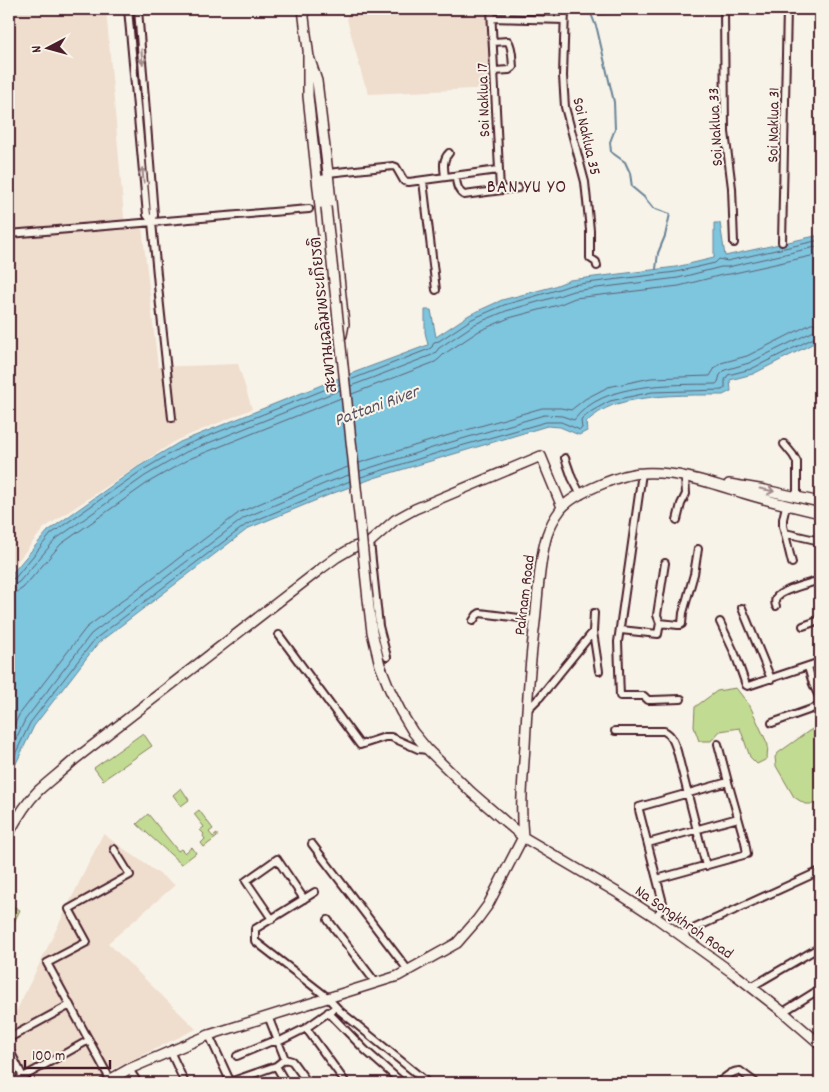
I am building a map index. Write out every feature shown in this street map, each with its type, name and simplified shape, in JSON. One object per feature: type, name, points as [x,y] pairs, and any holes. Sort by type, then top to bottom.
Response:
[{"type":"street","points":[[128,9],[147,215],[152,222]]},
{"type":"street","points":[[138,9],[154,214],[152,222],[172,418]]},
{"type":"street","points":[[303,9],[308,54],[308,96],[319,208],[332,331],[337,336],[342,334],[344,324],[317,81],[308,54]]},
{"type":"street","name":"Soi Naklua 17","points":[[491,9],[500,190]]},
{"type":"street","name":"Soi Naklua 35","points":[[565,9],[563,76],[565,107],[585,182],[590,230],[590,258],[596,262],[597,266]]},
{"type":"street","points":[[596,9],[610,9]]},
{"type":"street","name":"Soi Naklua 33","points":[[724,9],[726,132],[732,188],[734,243]]},
{"type":"street","name":"Soi Naklua 31","points":[[782,242],[787,9]]},
{"type":"street","points":[[492,18],[564,20]]},
{"type":"street","points":[[493,42],[509,42],[513,67],[510,70],[494,71]]},
{"type":"street","name":"สะพานเฉลิมพระเกียรติ","points":[[308,54],[372,632],[380,665],[390,690],[413,732],[428,750]]},
{"type":"street","points":[[445,178],[444,159],[449,154]]},
{"type":"street","points":[[328,173],[393,166],[405,182],[498,170]]},
{"type":"street","points":[[456,176],[460,192],[464,195],[518,188]]},
{"type":"street","points":[[423,180],[436,290]]},
{"type":"street","points":[[9,234],[309,209]]},
{"type":"street","points":[[784,444],[797,462],[797,497]]},
{"type":"street","points":[[9,833],[37,792],[79,757],[330,563],[354,547],[370,542],[395,520],[415,509],[542,456],[562,507]]},
{"type":"street","points":[[564,458],[581,494]]},
{"type":"street","points":[[642,472],[618,642],[620,696],[644,696],[648,700],[681,698]]},
{"type":"street","name":"Paknam Road","points":[[523,837],[522,809],[527,710],[535,620],[545,543],[552,524],[562,507],[581,494],[609,481],[642,472],[663,473],[766,490],[820,502]]},
{"type":"street","points":[[677,520],[686,494],[685,477]]},
{"type":"street","name":"Paknam Road","points":[[702,480],[786,506],[820,513]]},
{"type":"street","points":[[786,506],[783,526],[792,563]]},
{"type":"street","points":[[785,534],[820,541]]},
{"type":"street","points":[[370,542],[379,626],[387,657]]},
{"type":"street","points":[[660,623],[680,626],[682,624],[698,549]]},
{"type":"street","points":[[621,630],[658,634],[660,623],[657,615],[665,563]]},
{"type":"street","points":[[776,606],[776,599],[783,592],[820,580]]},
{"type":"street","points":[[742,608],[771,679]]},
{"type":"street","points":[[473,621],[480,613],[535,620]]},
{"type":"street","points":[[594,613],[593,632],[599,671]]},
{"type":"street","points":[[803,626],[820,620]]},
{"type":"street","points":[[720,622],[735,654],[746,685],[750,686],[820,662]]},
{"type":"street","points":[[527,710],[540,697],[593,632]]},
{"type":"street","points":[[279,635],[360,745],[391,737],[418,749],[428,750]]},
{"type":"street","points":[[808,667],[820,699]]},
{"type":"street","points":[[772,723],[820,706]]},
{"type":"street","points":[[615,731],[664,730],[673,738],[706,866]]},
{"type":"street","points":[[657,879],[747,854],[718,744]]},
{"type":"street","name":"Na Songkhroh Road","points":[[428,750],[471,792],[523,837],[655,917],[751,987],[819,1041]]},
{"type":"street","points":[[655,917],[661,910],[663,903],[639,807],[728,782]]},
{"type":"street","points":[[648,843],[738,818]]},
{"type":"street","points":[[114,849],[130,875],[69,909],[87,942],[46,963],[89,1040],[107,1081],[129,1069],[209,1035],[398,976],[457,943],[488,905],[523,837]]},
{"type":"street","points":[[312,844],[408,970]]},
{"type":"street","points":[[272,918],[246,880],[277,859],[304,899]]},
{"type":"street","points":[[680,935],[820,872]]},
{"type":"street","points":[[315,892],[255,929],[255,941],[327,997],[336,1007],[428,1083]]},
{"type":"street","points":[[328,920],[376,982]]},
{"type":"street","points":[[751,987],[820,947]]},
{"type":"street","points":[[783,1012],[820,989]]},
{"type":"street","points":[[9,1038],[70,1005]]},
{"type":"street","points":[[237,1056],[270,1042],[278,1042],[306,1028],[336,1007]]},
{"type":"street","points":[[328,1012],[365,1050],[399,1080]]},
{"type":"street","points":[[268,1016],[285,1059]]},
{"type":"street","points":[[306,1028],[346,1083]]},
{"type":"street","points":[[209,1035],[230,1083],[276,1066],[285,1059]]},
{"type":"street","points":[[11,1083],[89,1040]]},
{"type":"street","points":[[9,1049],[23,1077]]},
{"type":"street","points":[[170,1051],[185,1083]]},
{"type":"street","points":[[285,1059],[292,1061],[308,1083]]},
{"type":"street","points":[[276,1066],[286,1083]]},
{"type":"street","points":[[129,1069],[138,1083]]},
{"type":"street","points":[[718,1083],[738,1070],[756,1083]]},
{"type":"street","points":[[410,1083],[420,1076]]},
{"type":"shaded area","points":[[9,9],[106,9],[125,229],[142,227],[158,367],[238,364],[252,409],[177,440],[44,528],[9,572]]},
{"type":"shaded area","points":[[346,9],[488,9],[492,88],[369,94],[363,79]]},
{"type":"shaded area","points":[[103,834],[175,885],[108,943],[196,1029],[87,1083],[9,1083],[9,1026]]},
{"type":"green space","points":[[736,688],[750,706],[768,745],[767,759],[757,764],[750,757],[740,728],[720,731],[711,741],[699,741],[694,727],[695,707],[717,691]]},
{"type":"green space","points":[[820,725],[820,804],[805,804],[794,797],[776,766],[775,757],[778,753]]},
{"type":"green space","points":[[143,733],[152,746],[103,780],[94,768]]},
{"type":"green space","points":[[181,788],[189,800],[181,806],[173,795]]},
{"type":"green space","points":[[199,810],[213,829],[209,832],[213,837],[217,834],[217,837],[204,847],[201,843],[205,839],[204,834],[200,830],[204,827],[194,814]]},
{"type":"green space","points":[[148,814],[178,851],[181,849],[185,853],[192,847],[196,853],[181,864],[137,824]]},
{"type":"green space","points":[[9,904],[20,910],[9,932]]},
{"type":"water","name":"Pattani River","points":[[714,223],[720,223],[725,256],[820,235],[820,340],[753,374],[730,380],[731,391],[723,395],[682,395],[626,401],[599,412],[586,422],[587,431],[579,435],[560,427],[547,426],[374,478],[249,528],[98,643],[34,726],[9,778],[9,577],[48,531],[138,467],[180,442],[334,380],[428,345],[425,332],[425,310],[431,310],[436,337],[469,315],[502,300],[552,287],[570,280],[676,267],[714,258]]},
{"type":"waterway","points":[[590,9],[597,29],[614,102],[615,129],[610,142],[611,152],[625,162],[630,173],[632,187],[653,208],[670,214],[665,236],[658,253],[656,269]]},
{"type":"district","name":"BAN YU YO","points":[[527,185]]}]
